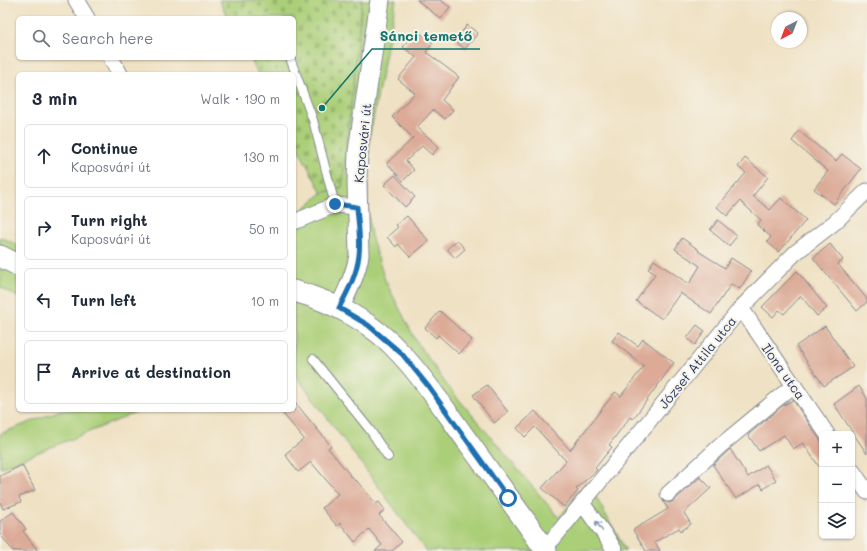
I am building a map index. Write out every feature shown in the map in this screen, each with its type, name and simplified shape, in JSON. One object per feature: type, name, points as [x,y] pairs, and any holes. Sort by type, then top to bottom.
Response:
[{"type":"main road","points":[[0,256],[16,264]]},
{"type":"main road","points":[[300,292],[339,308],[368,325],[402,354],[428,386],[545,550]]},
{"type":"street","points":[[76,0],[86,16]]},
{"type":"street","name":"Kaposvári út","points":[[339,308],[348,291],[358,263],[360,244],[356,182],[358,151],[380,0]]},
{"type":"street","points":[[112,60],[119,72]]},
{"type":"street","name":"József Attila utca","points":[[545,550],[740,308],[795,253],[835,222],[867,191]]},
{"type":"street","points":[[296,221],[335,204],[357,207]]},
{"type":"street","name":"Ilona utca","points":[[740,308],[826,431]]},
{"type":"street","points":[[668,494],[720,446],[794,385]]},
{"type":"street","points":[[855,474],[867,492]]},
{"type":"street","points":[[582,503],[615,551]]},
{"type":"lane","points":[[291,60],[295,72]]},
{"type":"lane","points":[[296,74],[313,120],[335,204]]},
{"type":"lane","points":[[313,359],[370,430],[388,457]]},
{"type":"green space","points":[[219,0],[362,0],[342,187],[322,193],[296,145],[296,72],[257,72],[251,60],[296,60],[296,16],[227,16]]},
{"type":"green space","points":[[362,0],[396,0],[370,135],[367,202],[371,236],[385,280],[415,339],[446,384],[559,518],[587,481],[626,551],[426,551],[296,376],[296,212],[297,214],[322,193],[342,187]]},
{"type":"green space","points":[[0,237],[16,244],[16,296],[0,287]]},
{"type":"green space","points":[[56,412],[138,412],[0,468],[0,434]]},
{"type":"building","points":[[417,0],[440,0],[450,7],[441,19]]},
{"type":"building","points":[[467,25],[478,33],[465,49],[455,41]]},
{"type":"building","points":[[416,30],[433,43],[426,52],[459,77],[442,100],[453,110],[445,119],[433,110],[417,127],[439,147],[432,155],[422,146],[406,161],[414,170],[403,181],[387,163],[413,138],[392,117],[415,93],[398,79],[416,57],[403,47]]},
{"type":"building","points":[[799,131],[836,161],[842,154],[861,169],[834,204],[814,189],[828,171],[792,141]]},
{"type":"building","points":[[745,158],[768,177],[753,196],[770,210],[781,198],[806,220],[779,252],[767,242],[771,237],[757,225],[761,220],[740,201],[727,216],[717,207],[746,173],[738,167]]},
{"type":"building","points":[[395,175],[415,197],[405,207],[384,185]]},
{"type":"building","points":[[407,216],[429,241],[410,257],[398,244],[396,247],[387,237],[398,227],[396,225]]},
{"type":"building","points":[[718,220],[737,236],[729,246],[710,230]]},
{"type":"building","points":[[682,238],[699,250],[698,251],[725,268],[731,258],[751,271],[740,289],[731,284],[711,314],[680,293],[662,319],[636,301],[655,274],[648,269],[654,260],[689,284],[700,266],[675,249]]},
{"type":"building","points":[[457,240],[465,249],[455,258],[447,249]]},
{"type":"building","points":[[830,244],[843,260],[838,264],[867,299],[867,302],[857,311],[813,258]]},
{"type":"building","points":[[797,271],[827,308],[817,316],[801,296],[784,314],[779,310],[773,317],[762,307]]},
{"type":"building","points":[[440,311],[472,340],[459,354],[438,335],[436,338],[425,328]]},
{"type":"building","points":[[697,325],[705,331],[695,345],[687,338]]},
{"type":"building","points":[[825,326],[853,367],[824,386],[796,346]]},
{"type":"building","points":[[619,332],[638,346],[643,339],[674,363],[633,419],[630,417],[609,445],[612,447],[595,468],[597,470],[576,489],[578,491],[564,507],[542,488],[566,461],[535,427],[525,437],[517,428],[535,411],[570,450],[615,392],[621,396],[644,366],[612,341]]},
{"type":"building","points":[[487,385],[508,412],[494,423],[473,395]]},
{"type":"building","points":[[859,386],[867,398],[867,454],[855,436],[855,431],[852,431],[834,404]]},
{"type":"building","points":[[793,400],[819,439],[819,467],[803,443],[793,449],[784,435],[759,451],[748,435],[782,406]]},
{"type":"building","points":[[296,403],[331,446],[328,448],[355,481],[356,480],[376,504],[379,502],[385,510],[379,515],[402,542],[392,551],[375,551],[382,545],[369,529],[355,542],[340,523],[337,526],[322,508],[338,494],[311,462],[298,472],[285,454],[304,439],[282,412],[296,412]]},
{"type":"building","points":[[730,449],[748,477],[766,465],[776,480],[763,489],[760,484],[736,499],[713,465]]},
{"type":"building","points":[[22,465],[35,490],[19,497],[21,502],[3,509],[0,502],[0,476]]},
{"type":"building","points":[[700,477],[711,488],[684,513],[691,524],[681,531],[679,528],[655,542],[660,551],[646,551],[633,530],[668,509],[663,501],[670,503],[674,501]]},
{"type":"building","points":[[13,512],[26,529],[23,531],[38,551],[13,551],[0,534],[0,521]]},
{"type":"place","name":"Sánci temető","points":[[322,108]]},
{"type":"route","points":[[335,204],[357,207],[360,244],[358,263],[348,291],[339,308],[368,325],[402,354],[428,386],[508,498]]}]
